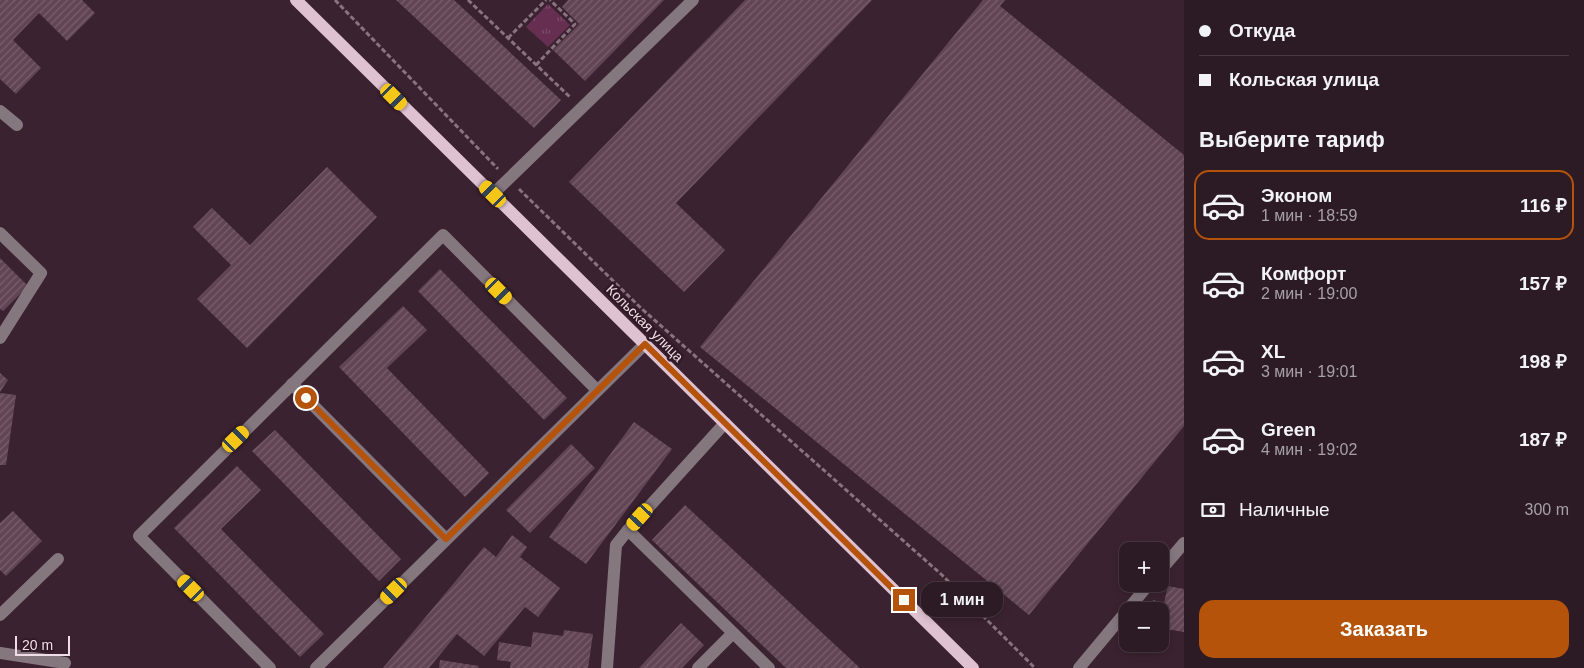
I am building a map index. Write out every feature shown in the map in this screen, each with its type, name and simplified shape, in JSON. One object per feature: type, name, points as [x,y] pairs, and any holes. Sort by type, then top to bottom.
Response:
[{"type":"main road","name":"Кольская улица","points":[[296,0],[973,668]]},
{"type":"lane","points":[[493,194],[693,0]]},
{"type":"lane","points":[[0,110],[17,125]]},
{"type":"lane","points":[[0,233],[40,273],[0,338]]},
{"type":"lane","points":[[270,668],[138,536],[443,235],[597,390]]},
{"type":"lane","points":[[316,668],[645,344]]},
{"type":"lane","points":[[292,384],[446,539]]},
{"type":"lane","points":[[608,668],[616,546],[628,530],[725,423]]},
{"type":"lane","points":[[628,530],[769,668]]},
{"type":"lane","points":[[1169,560],[1184,543]]},
{"type":"lane","points":[[0,615],[58,559]]},
{"type":"lane","points":[[1079,668],[1142,592]]},
{"type":"lane","points":[[698,668],[733,633]]},
{"type":"lane","points":[[0,653],[65,663]]},
{"type":"path","points":[[336,0],[476,146],[642,309],[942,575],[1035,668]]},
{"type":"path","points":[[468,0],[582,109]]},
{"type":"path","points":[[508,38],[546,0]]},
{"type":"path","points":[[536,65],[575,24],[550,0]]},
{"type":"green space","points":[[548,4],[570,25],[548,47],[526,27]]},
{"type":"building","points":[[0,0],[82,0],[95,13],[67,41],[39,13],[13,40],[41,68],[16,94],[0,79]]},
{"type":"building","points":[[396,0],[454,0],[561,100],[534,128]]},
{"type":"building","points":[[568,0],[664,0],[585,81],[553,50],[579,24],[562,7]]},
{"type":"building","points":[[745,0],[872,0],[676,203],[725,250],[684,292],[569,182]]},
{"type":"building","points":[[983,0],[1005,0],[1000,6],[1184,155],[1184,426],[1029,615],[700,347]]},
{"type":"building","points":[[327,167],[377,217],[247,348],[197,299],[231,265],[193,227],[212,208],[250,245]]},
{"type":"building","points":[[0,258],[28,286],[3,311],[0,309]]},
{"type":"building","points":[[440,269],[567,398],[544,420],[418,291]]},
{"type":"building","points":[[403,306],[427,330],[387,368],[489,473],[465,497],[339,367]]},
{"type":"building","points":[[0,373],[8,380],[0,392]]},
{"type":"building","points":[[0,393],[16,395],[6,465],[0,465]]},
{"type":"building","points":[[634,422],[672,449],[586,564],[549,537]]},
{"type":"building","points":[[275,430],[401,559],[379,581],[252,451]]},
{"type":"building","points":[[571,444],[595,468],[530,533],[506,510]]},
{"type":"building","points":[[237,466],[261,490],[221,529],[324,634],[300,657],[174,528]]},
{"type":"building","points":[[685,505],[860,668],[786,668],[652,540]]},
{"type":"building","points":[[13,511],[42,541],[6,576],[0,570],[0,523]]},
{"type":"building","points":[[512,535],[527,547],[520,557],[560,588],[538,617],[525,607],[484,656],[457,634],[429,668],[383,668],[484,547],[496,557]]},
{"type":"building","points":[[1169,586],[1184,589],[1184,632],[1169,630],[1169,602],[1164,602],[1167,592],[1169,592]]},
{"type":"building","points":[[681,623],[704,645],[682,668],[639,668]]},
{"type":"building","points":[[564,630],[593,634],[588,668],[510,668],[511,662],[497,660],[499,642],[531,647],[533,632],[563,636]]},
{"type":"building","points":[[440,660],[479,666],[478,668],[439,668]]},
{"type":"route","points":[[306,398],[446,539],[645,344],[904,600]]}]
